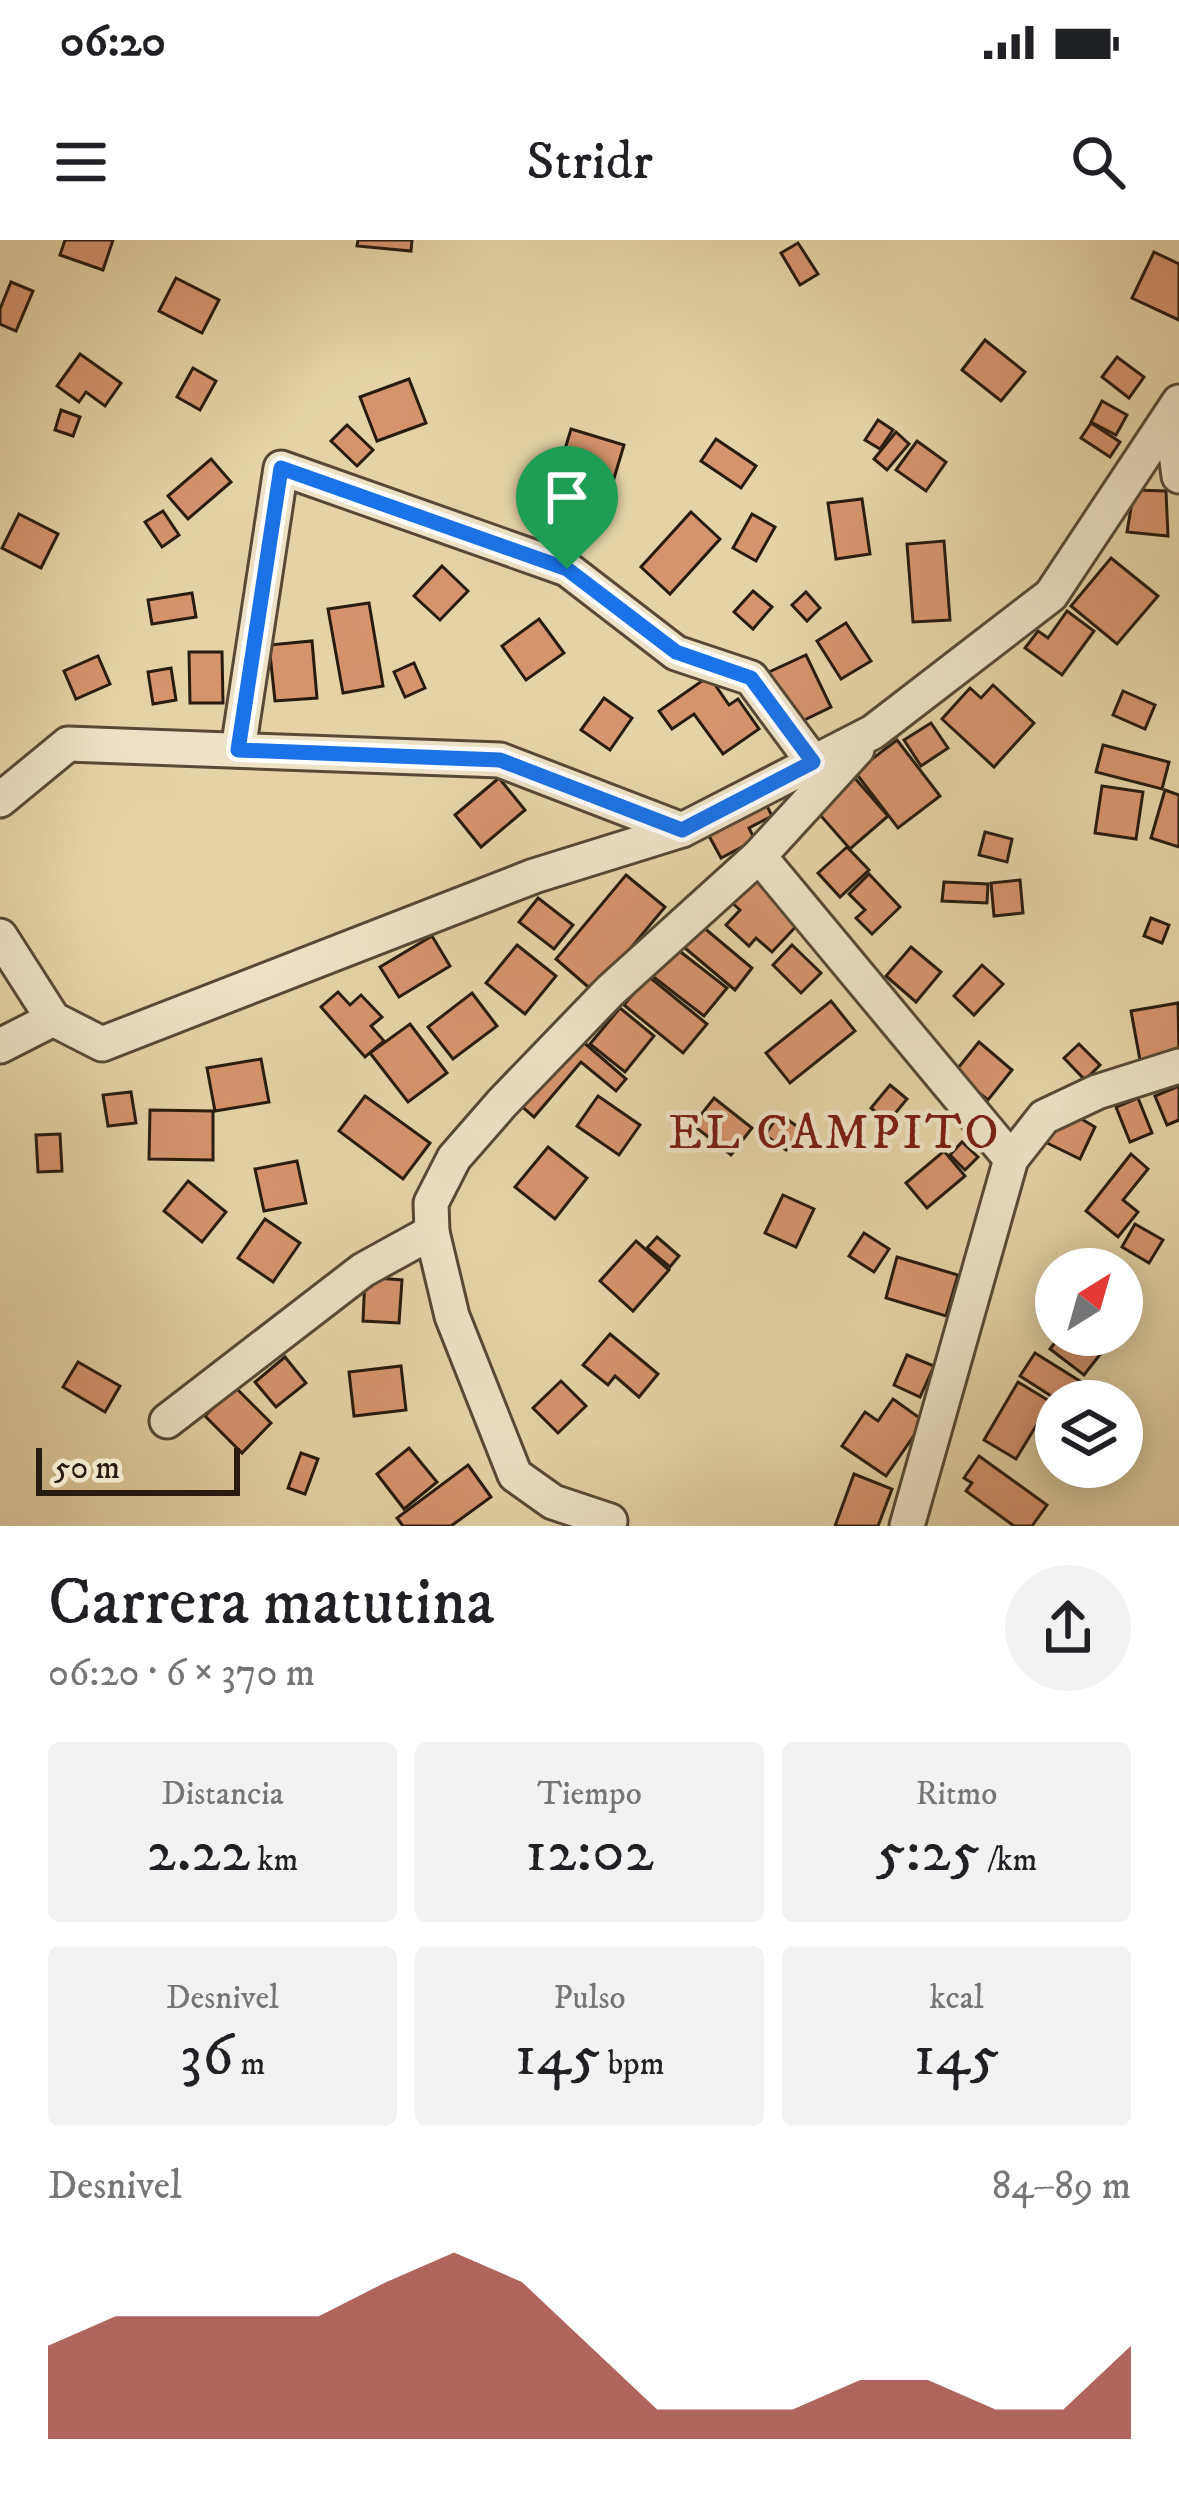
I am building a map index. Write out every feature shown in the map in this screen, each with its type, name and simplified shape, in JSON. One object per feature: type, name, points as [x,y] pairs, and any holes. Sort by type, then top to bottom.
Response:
[{"type":"street","points":[[1175,408],[1179,476]]},
{"type":"street","points":[[610,1521],[553,1502],[515,1475],[452,1316],[432,1232],[431,1203],[454,1158],[478,1131],[610,991],[759,856],[873,732],[1051,595],[1175,408]]},
{"type":"street","points":[[238,750],[281,468],[567,569],[676,652],[751,678],[813,762]]},
{"type":"street","points":[[0,936],[52,1019],[102,1044],[534,876],[682,830],[873,732]]},
{"type":"street","points":[[0,800],[68,744],[500,760],[682,830]]},
{"type":"street","points":[[759,856],[1011,1159]]},
{"type":"street","points":[[0,1046],[52,1019]]},
{"type":"street","points":[[907,1526],[1011,1159],[1044,1118],[1097,1092],[1179,1066]]},
{"type":"street","points":[[167,1421],[363,1270],[432,1232]]},
{"type":"building","points":[[65,240],[113,240],[103,270],[60,255]]},
{"type":"building","points":[[358,240],[412,240],[411,251],[357,246]]},
{"type":"building","points":[[798,243],[818,274],[800,285],[781,253]]},
{"type":"building","points":[[1154,252],[1179,264],[1179,320],[1132,298]]},
{"type":"building","points":[[176,278],[219,300],[202,333],[159,311]]},
{"type":"building","points":[[11,282],[33,291],[16,331],[0,324],[0,309]]},
{"type":"building","points":[[985,340],[1025,372],[1001,401],[962,370]]},
{"type":"building","points":[[80,354],[121,383],[105,406],[86,392],[79,402],[57,386]]},
{"type":"building","points":[[1117,357],[1144,377],[1129,398],[1102,377]]},
{"type":"building","points":[[193,368],[216,381],[200,410],[177,397]]},
{"type":"building","points":[[409,379],[426,423],[377,441],[360,397]]},
{"type":"building","points":[[1102,401],[1127,415],[1116,435],[1091,422]]},
{"type":"building","points":[[61,410],[80,417],[73,436],[55,430]]},
{"type":"building","points":[[878,420],[893,430],[880,449],[865,440]]},
{"type":"building","points":[[1091,423],[1120,442],[1110,457],[1081,438]]},
{"type":"building","points":[[347,425],[373,450],[357,466],[331,441]]},
{"type":"building","points":[[571,429],[624,445],[603,515],[550,499]]},
{"type":"building","points":[[896,432],[909,444],[887,470],[874,459]]},
{"type":"building","points":[[716,439],[756,466],[741,488],[701,461]]},
{"type":"building","points":[[917,441],[946,462],[926,491],[896,470]]},
{"type":"building","points":[[211,459],[231,482],[188,519],[168,496]]},
{"type":"building","points":[[1134,490],[1166,491],[1168,536],[1127,532]]},
{"type":"building","points":[[862,499],[870,554],[836,559],[828,503]]},
{"type":"building","points":[[163,511],[179,535],[162,547],[145,522]]},
{"type":"building","points":[[691,512],[720,539],[670,594],[641,567]]},
{"type":"building","points":[[19,514],[58,534],[41,568],[2,548]]},
{"type":"building","points":[[752,514],[775,527],[756,561],[733,548]]},
{"type":"building","points":[[944,541],[950,620],[913,622],[907,544]]},
{"type":"building","points":[[1111,558],[1158,596],[1117,644],[1071,606]]},
{"type":"building","points":[[442,566],[468,591],[440,620],[414,596]]},
{"type":"building","points":[[753,591],[772,607],[753,629],[734,612]]},
{"type":"building","points":[[806,592],[820,608],[807,621],[792,605]]},
{"type":"building","points":[[192,593],[196,617],[152,624],[148,600]]},
{"type":"building","points":[[369,603],[383,686],[343,693],[328,609]]},
{"type":"building","points":[[1067,611],[1094,631],[1062,675],[1025,648],[1038,631],[1048,638]]},
{"type":"building","points":[[539,619],[564,653],[526,680],[502,646]]},
{"type":"building","points":[[846,623],[871,661],[841,679],[817,641]]},
{"type":"building","points":[[312,641],[317,698],[275,701],[269,645]]},
{"type":"building","points":[[189,652],[222,652],[223,703],[190,703]]},
{"type":"building","points":[[806,655],[831,707],[792,726],[767,673]]},
{"type":"building","points":[[98,656],[110,684],[76,699],[64,671]]},
{"type":"building","points":[[414,663],[425,688],[405,697],[394,672]]},
{"type":"building","points":[[171,668],[176,700],[153,704],[148,672]]},
{"type":"building","points":[[709,676],[729,705],[738,699],[759,729],[723,754],[694,714],[672,729],[659,711]]},
{"type":"building","points":[[993,685],[1034,723],[994,767],[942,719],[970,688],[981,698]]},
{"type":"building","points":[[1123,691],[1155,705],[1145,729],[1113,715]]},
{"type":"building","points":[[604,698],[632,718],[610,750],[581,730]]},
{"type":"building","points":[[931,723],[948,748],[921,766],[904,740]]},
{"type":"building","points":[[897,740],[940,796],[898,828],[855,772]]},
{"type":"building","points":[[1103,745],[1169,762],[1162,789],[1096,772]]},
{"type":"building","points":[[852,775],[888,816],[850,849],[814,808]]},
{"type":"building","points":[[499,778],[525,810],[481,847],[455,815]]},
{"type":"building","points":[[1102,786],[1143,792],[1136,839],[1095,833]]},
{"type":"building","points":[[1165,790],[1179,795],[1179,847],[1151,838]]},
{"type":"building","points":[[760,792],[772,816],[749,828],[755,840],[721,858],[702,823]]},
{"type":"building","points":[[985,832],[1012,839],[1007,862],[979,855]]},
{"type":"building","points":[[847,847],[869,870],[840,897],[818,873]]},
{"type":"building","points":[[752,874],[802,920],[772,952],[756,938],[749,946],[726,925],[740,910],[729,900]]},
{"type":"building","points":[[869,874],[900,907],[872,934],[856,918],[865,910],[849,894]]},
{"type":"building","points":[[626,875],[665,907],[594,992],[556,959]]},
{"type":"building","points":[[1020,880],[1023,913],[994,916],[991,883]]},
{"type":"building","points":[[944,882],[988,884],[987,903],[942,901]]},
{"type":"building","points":[[538,898],[573,925],[554,949],[519,922]]},
{"type":"building","points":[[1151,918],[1169,925],[1162,943],[1144,936]]},
{"type":"building","points":[[697,922],[752,968],[735,990],[679,943]]},
{"type":"building","points":[[432,936],[450,966],[399,997],[380,967]]},
{"type":"building","points":[[517,945],[556,976],[525,1014],[486,983]]},
{"type":"building","points":[[792,945],[821,973],[801,993],[773,965]]},
{"type":"building","points":[[673,946],[727,988],[704,1016],[651,975]]},
{"type":"building","points":[[911,947],[941,972],[916,1002],[886,976]]},
{"type":"building","points":[[982,965],[1003,984],[974,1015],[954,996]]},
{"type":"building","points":[[648,976],[707,1024],[683,1053],[624,1005]]},
{"type":"building","points":[[338,992],[350,1005],[361,995],[382,1017],[371,1026],[384,1041],[365,1057],[321,1007]]},
{"type":"building","points":[[472,993],[497,1026],[453,1059],[428,1027]]},
{"type":"building","points":[[831,1001],[855,1031],[790,1083],[766,1053]]},
{"type":"building","points":[[1178,1003],[1179,1053],[1140,1060],[1131,1011]]},
{"type":"building","points":[[620,1008],[654,1036],[625,1072],[590,1044]]},
{"type":"building","points":[[410,1024],[447,1073],[408,1102],[370,1053]]},
{"type":"building","points":[[574,1034],[626,1079],[616,1091],[581,1062],[534,1117],[517,1102]]},
{"type":"building","points":[[979,1042],[1012,1070],[988,1100],[954,1073]]},
{"type":"building","points":[[1079,1044],[1100,1065],[1085,1080],[1064,1058]]},
{"type":"building","points":[[261,1059],[269,1102],[215,1111],[207,1068]]},
{"type":"building","points":[[890,1085],[907,1099],[888,1122],[871,1108]]},
{"type":"building","points":[[1179,1086],[1179,1120],[1167,1125],[1155,1096]]},
{"type":"building","points":[[131,1092],[136,1123],[108,1126],[103,1095]]},
{"type":"building","points":[[365,1096],[430,1143],[403,1179],[339,1131]]},
{"type":"building","points":[[598,1096],[640,1125],[619,1155],[577,1126]]},
{"type":"building","points":[[714,1098],[752,1128],[731,1155],[693,1125]]},
{"type":"building","points":[[1138,1098],[1152,1133],[1130,1142],[1116,1107]]},
{"type":"building","points":[[150,1110],[213,1111],[213,1160],[149,1159]]},
{"type":"building","points":[[779,1114],[801,1129],[786,1150],[765,1135]]},
{"type":"building","points":[[1073,1114],[1095,1127],[1080,1159],[1043,1141],[1056,1121]]},
{"type":"building","points":[[60,1134],[62,1171],[38,1172],[36,1135]]},
{"type":"building","points":[[962,1142],[978,1157],[965,1170],[950,1155]]},
{"type":"building","points":[[548,1147],[587,1178],[555,1219],[515,1187]]},
{"type":"building","points":[[944,1151],[965,1176],[927,1208],[906,1183]]},
{"type":"building","points":[[1131,1154],[1148,1169],[1123,1200],[1138,1212],[1118,1237],[1086,1211]]},
{"type":"building","points":[[297,1161],[306,1203],[264,1211],[255,1169]]},
{"type":"building","points":[[188,1181],[226,1212],[202,1242],[164,1211]]},
{"type":"building","points":[[783,1195],[814,1209],[796,1247],[765,1233]]},
{"type":"building","points":[[265,1219],[300,1243],[273,1282],[238,1258]]},
{"type":"building","points":[[1135,1224],[1163,1240],[1149,1263],[1143,1259],[1143,1248],[1122,1247]]},
{"type":"building","points":[[864,1233],[889,1249],[874,1272],[849,1256]]},
{"type":"building","points":[[657,1237],[679,1256],[670,1267],[647,1248]]},
{"type":"building","points":[[636,1241],[669,1270],[633,1311],[600,1281]]},
{"type":"building","points":[[897,1257],[958,1275],[946,1316],[886,1298]]},
{"type":"building","points":[[365,1277],[402,1280],[399,1323],[363,1321]]},
{"type":"building","points":[[610,1334],[658,1374],[639,1397],[615,1376],[608,1385],[583,1365]]},
{"type":"building","points":[[1035,1353],[1078,1380],[1035,1380],[1035,1386],[1020,1376]]},
{"type":"building","points":[[907,1355],[934,1366],[920,1397],[894,1385]]},
{"type":"building","points":[[1059,1356],[1099,1356],[1084,1375]]},
{"type":"building","points":[[285,1357],[306,1383],[276,1407],[255,1382]]},
{"type":"building","points":[[78,1362],[120,1386],[105,1412],[63,1387]]},
{"type":"building","points":[[401,1366],[406,1410],[354,1416],[349,1372]]},
{"type":"building","points":[[561,1381],[586,1406],[558,1433],[533,1408]]},
{"type":"building","points":[[1018,1382],[1035,1392],[1035,1428],[1016,1459],[984,1440]]},
{"type":"building","points":[[234,1386],[271,1423],[242,1453],[205,1416]]},
{"type":"building","points":[[893,1399],[924,1421],[886,1476],[842,1446],[865,1412],[878,1421]]},
{"type":"building","points":[[409,1448],[437,1482],[404,1509],[377,1474]]},
{"type":"building","points":[[301,1453],[318,1459],[305,1494],[288,1488]]},
{"type":"building","points":[[979,1456],[1047,1505],[1032,1526],[1014,1526],[966,1491],[972,1483],[964,1478]]},
{"type":"building","points":[[468,1465],[491,1497],[451,1526],[403,1526],[397,1518]]},
{"type":"building","points":[[854,1474],[892,1489],[878,1526],[835,1526]]},
{"type":"district","name":"EL CAMPITO","points":[[835,1134]]},
{"type":"route","points":[[281,468],[567,569],[676,652],[751,678],[813,762],[682,830],[500,760],[238,750],[281,468]]}]
